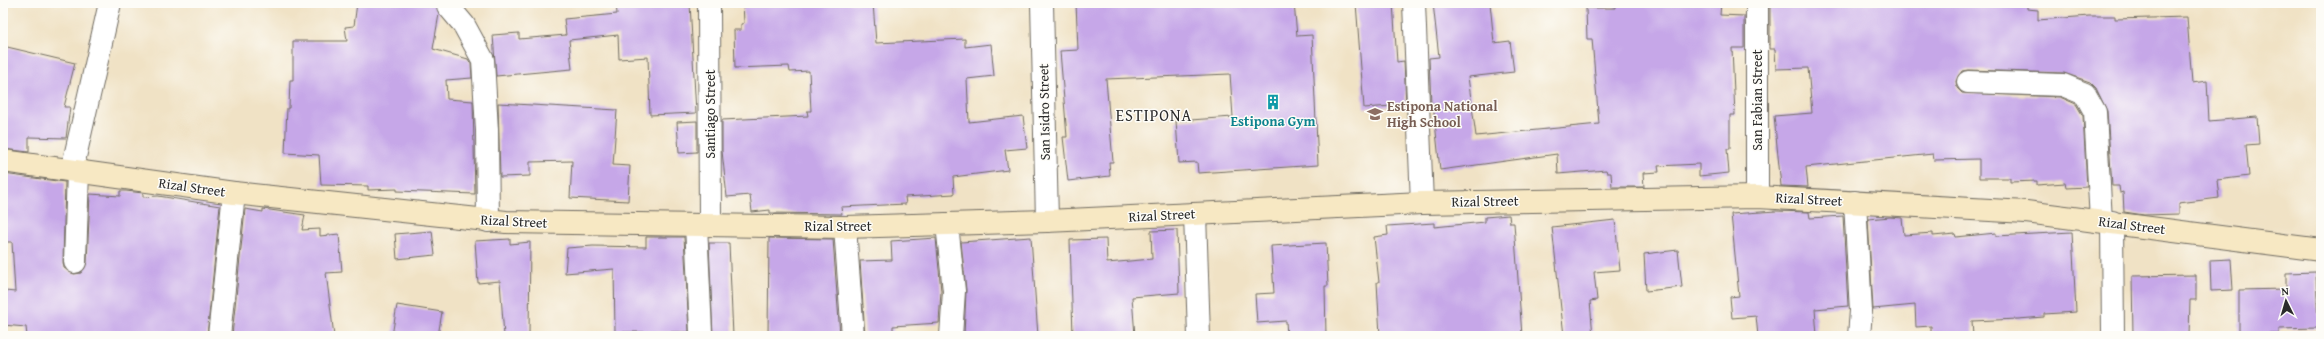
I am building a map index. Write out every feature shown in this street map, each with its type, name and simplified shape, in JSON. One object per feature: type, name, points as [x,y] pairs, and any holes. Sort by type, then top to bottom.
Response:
[{"type":"main road","name":"Rizal Street","points":[[3,160],[234,193],[488,220],[844,227],[1047,221],[1422,202],[1757,196],[2026,212],[2321,250]]},
{"type":"street","points":[[75,262],[75,171],[110,3]]},
{"type":"street","name":"Santiago Street","points":[[701,332],[709,3]]},
{"type":"street","name":"San Isidro Street","points":[[1042,3],[1047,221]]},
{"type":"street","points":[[1414,3],[1422,202]]},
{"type":"street","name":"San Fabian Street","points":[[1757,196],[1758,3]]},
{"type":"street","points":[[448,6],[464,25],[483,60],[487,130],[488,220]]},
{"type":"street","points":[[1968,82],[2063,86],[2085,94],[2095,112],[2106,222],[2113,336]]},
{"type":"street","points":[[219,336],[234,193]]},
{"type":"street","points":[[1855,202],[1861,311],[1859,336]]},
{"type":"street","points":[[1195,214],[1199,336]]},
{"type":"street","points":[[947,224],[954,291],[951,336]]},
{"type":"street","points":[[844,227],[853,336]]},
{"type":"building","points":[[357,3],[436,3],[439,14],[433,49],[468,59],[471,64],[472,78],[446,80],[447,99],[473,101],[475,194],[397,191],[397,189],[368,190],[368,186],[321,185],[319,155],[285,153],[290,80],[293,80],[293,41],[347,41],[345,27],[354,26]]},
{"type":"building","points":[[616,3],[690,3],[696,113],[650,115],[648,57],[619,59],[618,35],[569,40],[572,69],[496,76],[493,35],[519,33],[519,39],[566,35],[564,19],[617,14]]},
{"type":"building","points":[[743,3],[873,3],[876,43],[965,39],[965,47],[991,44],[994,76],[967,79],[969,122],[1023,116],[1027,148],[1005,150],[1008,170],[953,177],[954,194],[905,197],[906,204],[841,207],[842,214],[770,213],[770,210],[752,212],[750,195],[727,197],[722,151],[722,120],[808,116],[807,111],[811,111],[809,71],[790,72],[789,66],[735,68],[734,30],[741,30],[741,24],[744,23]]},
{"type":"building","points":[[1076,3],[1294,3],[1297,36],[1312,35],[1318,165],[1198,173],[1197,162],[1179,163],[1176,121],[1233,117],[1230,74],[1106,79],[1113,162],[1109,162],[1110,176],[1068,181],[1063,137],[1067,137],[1060,51],[1078,50]]},
{"type":"building","points":[[1356,3],[1393,3],[1397,62],[1404,61],[1406,105],[1364,108]]},
{"type":"building","points":[[1433,3],[1490,3],[1494,43],[1510,41],[1514,72],[1468,77],[1476,136],[1599,124],[1592,39],[1587,39],[1586,8],[1615,8],[1615,3],[1721,3],[1720,15],[1744,16],[1744,48],[1732,48],[1735,115],[1730,115],[1730,149],[1727,149],[1729,173],[1699,176],[1699,164],[1658,166],[1659,172],[1643,173],[1644,187],[1612,187],[1611,173],[1607,173],[1606,170],[1558,174],[1557,154],[1440,170],[1433,103],[1431,104],[1429,58],[1439,57]]},
{"type":"building","points":[[1770,3],[2006,3],[2006,5],[2027,5],[2027,9],[2038,10],[2038,20],[2089,16],[2115,16],[2115,19],[2187,17],[2192,83],[2207,81],[2209,121],[2257,117],[2259,144],[2246,145],[2249,176],[2217,180],[2219,198],[2179,203],[2179,214],[2144,215],[2124,212],[2123,192],[2120,193],[2119,186],[2112,186],[2107,111],[2096,88],[2090,82],[2064,73],[1968,70],[1962,71],[1956,81],[1957,88],[1962,93],[2060,97],[2076,104],[2083,116],[2087,187],[2066,188],[2065,183],[2037,185],[2037,181],[2010,182],[2010,178],[1979,178],[1979,159],[1934,160],[1933,154],[1806,167],[1808,187],[1781,186],[1774,116],[1812,113],[1808,68],[1776,69],[1775,49],[1770,49]]},
{"type":"building","points":[[3,46],[75,63],[64,107],[70,107],[66,138],[29,137],[29,152],[3,149]]},
{"type":"building","points":[[498,103],[617,110],[613,165],[630,166],[628,201],[570,198],[572,161],[530,162],[530,176],[500,177]]},
{"type":"building","points":[[697,121],[697,152],[679,153],[677,122]]},
{"type":"building","points":[[3,174],[65,182],[63,262],[64,268],[74,274],[81,273],[87,263],[90,194],[120,196],[120,191],[126,191],[143,193],[143,197],[158,196],[220,206],[207,336],[27,336],[26,327],[3,325],[5,291],[15,292],[12,242],[3,242]]},
{"type":"building","points":[[245,209],[263,212],[263,209],[305,215],[302,230],[320,229],[320,236],[339,234],[342,272],[326,273],[334,336],[232,336]]},
{"type":"building","points":[[1776,211],[1809,212],[1810,218],[1843,216],[1848,306],[1815,309],[1817,336],[1758,336],[1756,316],[1732,318],[1730,297],[1739,296],[1731,214]]},
{"type":"building","points":[[1509,215],[1510,223],[1514,223],[1522,336],[1380,336],[1377,282],[1379,282],[1374,237],[1388,235],[1387,226],[1434,223],[1434,227],[1485,222],[1485,217]]},
{"type":"building","points":[[1890,217],[1902,218],[1904,235],[1933,233],[1933,236],[1955,234],[1956,237],[1996,233],[1996,236],[2072,232],[2076,312],[2044,314],[2044,317],[1972,321],[1973,336],[1931,336],[1931,326],[1916,327],[1915,305],[1873,309],[1868,219]]},
{"type":"building","points":[[1615,220],[1620,270],[1594,272],[1597,300],[1590,301],[1593,336],[1564,336],[1552,227]]},
{"type":"building","points":[[1177,230],[1179,293],[1132,297],[1135,336],[1073,336],[1070,240],[1106,239],[1107,263],[1152,259],[1151,231]]},
{"type":"building","points":[[432,231],[435,255],[397,259],[395,234]]},
{"type":"building","points":[[646,237],[684,237],[689,332],[615,332],[614,269],[565,273],[567,248],[593,246],[646,247]]},
{"type":"building","points":[[1031,237],[1038,336],[964,336],[966,290],[961,242]]},
{"type":"building","points":[[769,238],[833,239],[840,336],[768,336]]},
{"type":"building","points":[[936,238],[941,291],[939,323],[893,326],[893,336],[865,336],[860,261],[892,260],[891,241]]},
{"type":"building","points":[[510,239],[510,244],[530,242],[529,336],[504,336],[500,281],[478,283],[475,241]]},
{"type":"building","points":[[709,243],[729,243],[733,336],[713,336]]},
{"type":"building","points":[[1326,243],[1328,286],[1325,286],[1326,336],[1287,336],[1286,321],[1257,323],[1255,294],[1274,293],[1271,246]]},
{"type":"building","points":[[1678,250],[1682,287],[1646,291],[1644,254]]},
{"type":"building","points":[[2231,259],[2233,290],[2211,291],[2210,260]]},
{"type":"building","points":[[2316,272],[2318,328],[2279,329],[2279,334],[2239,334],[2239,290],[2286,289],[2286,273]]},
{"type":"building","points":[[2196,275],[2196,300],[2190,300],[2189,335],[2133,335],[2132,276]]},
{"type":"building","points":[[397,305],[442,312],[438,336],[392,336]]},
{"type":"place","name":"Estipona Gym","points":[[1273,102]]},
{"type":"place","name":"Estipona National High School","points":[[1375,114]]},
{"type":"district","name":"ESTIPONA","points":[[1154,115]]}]
